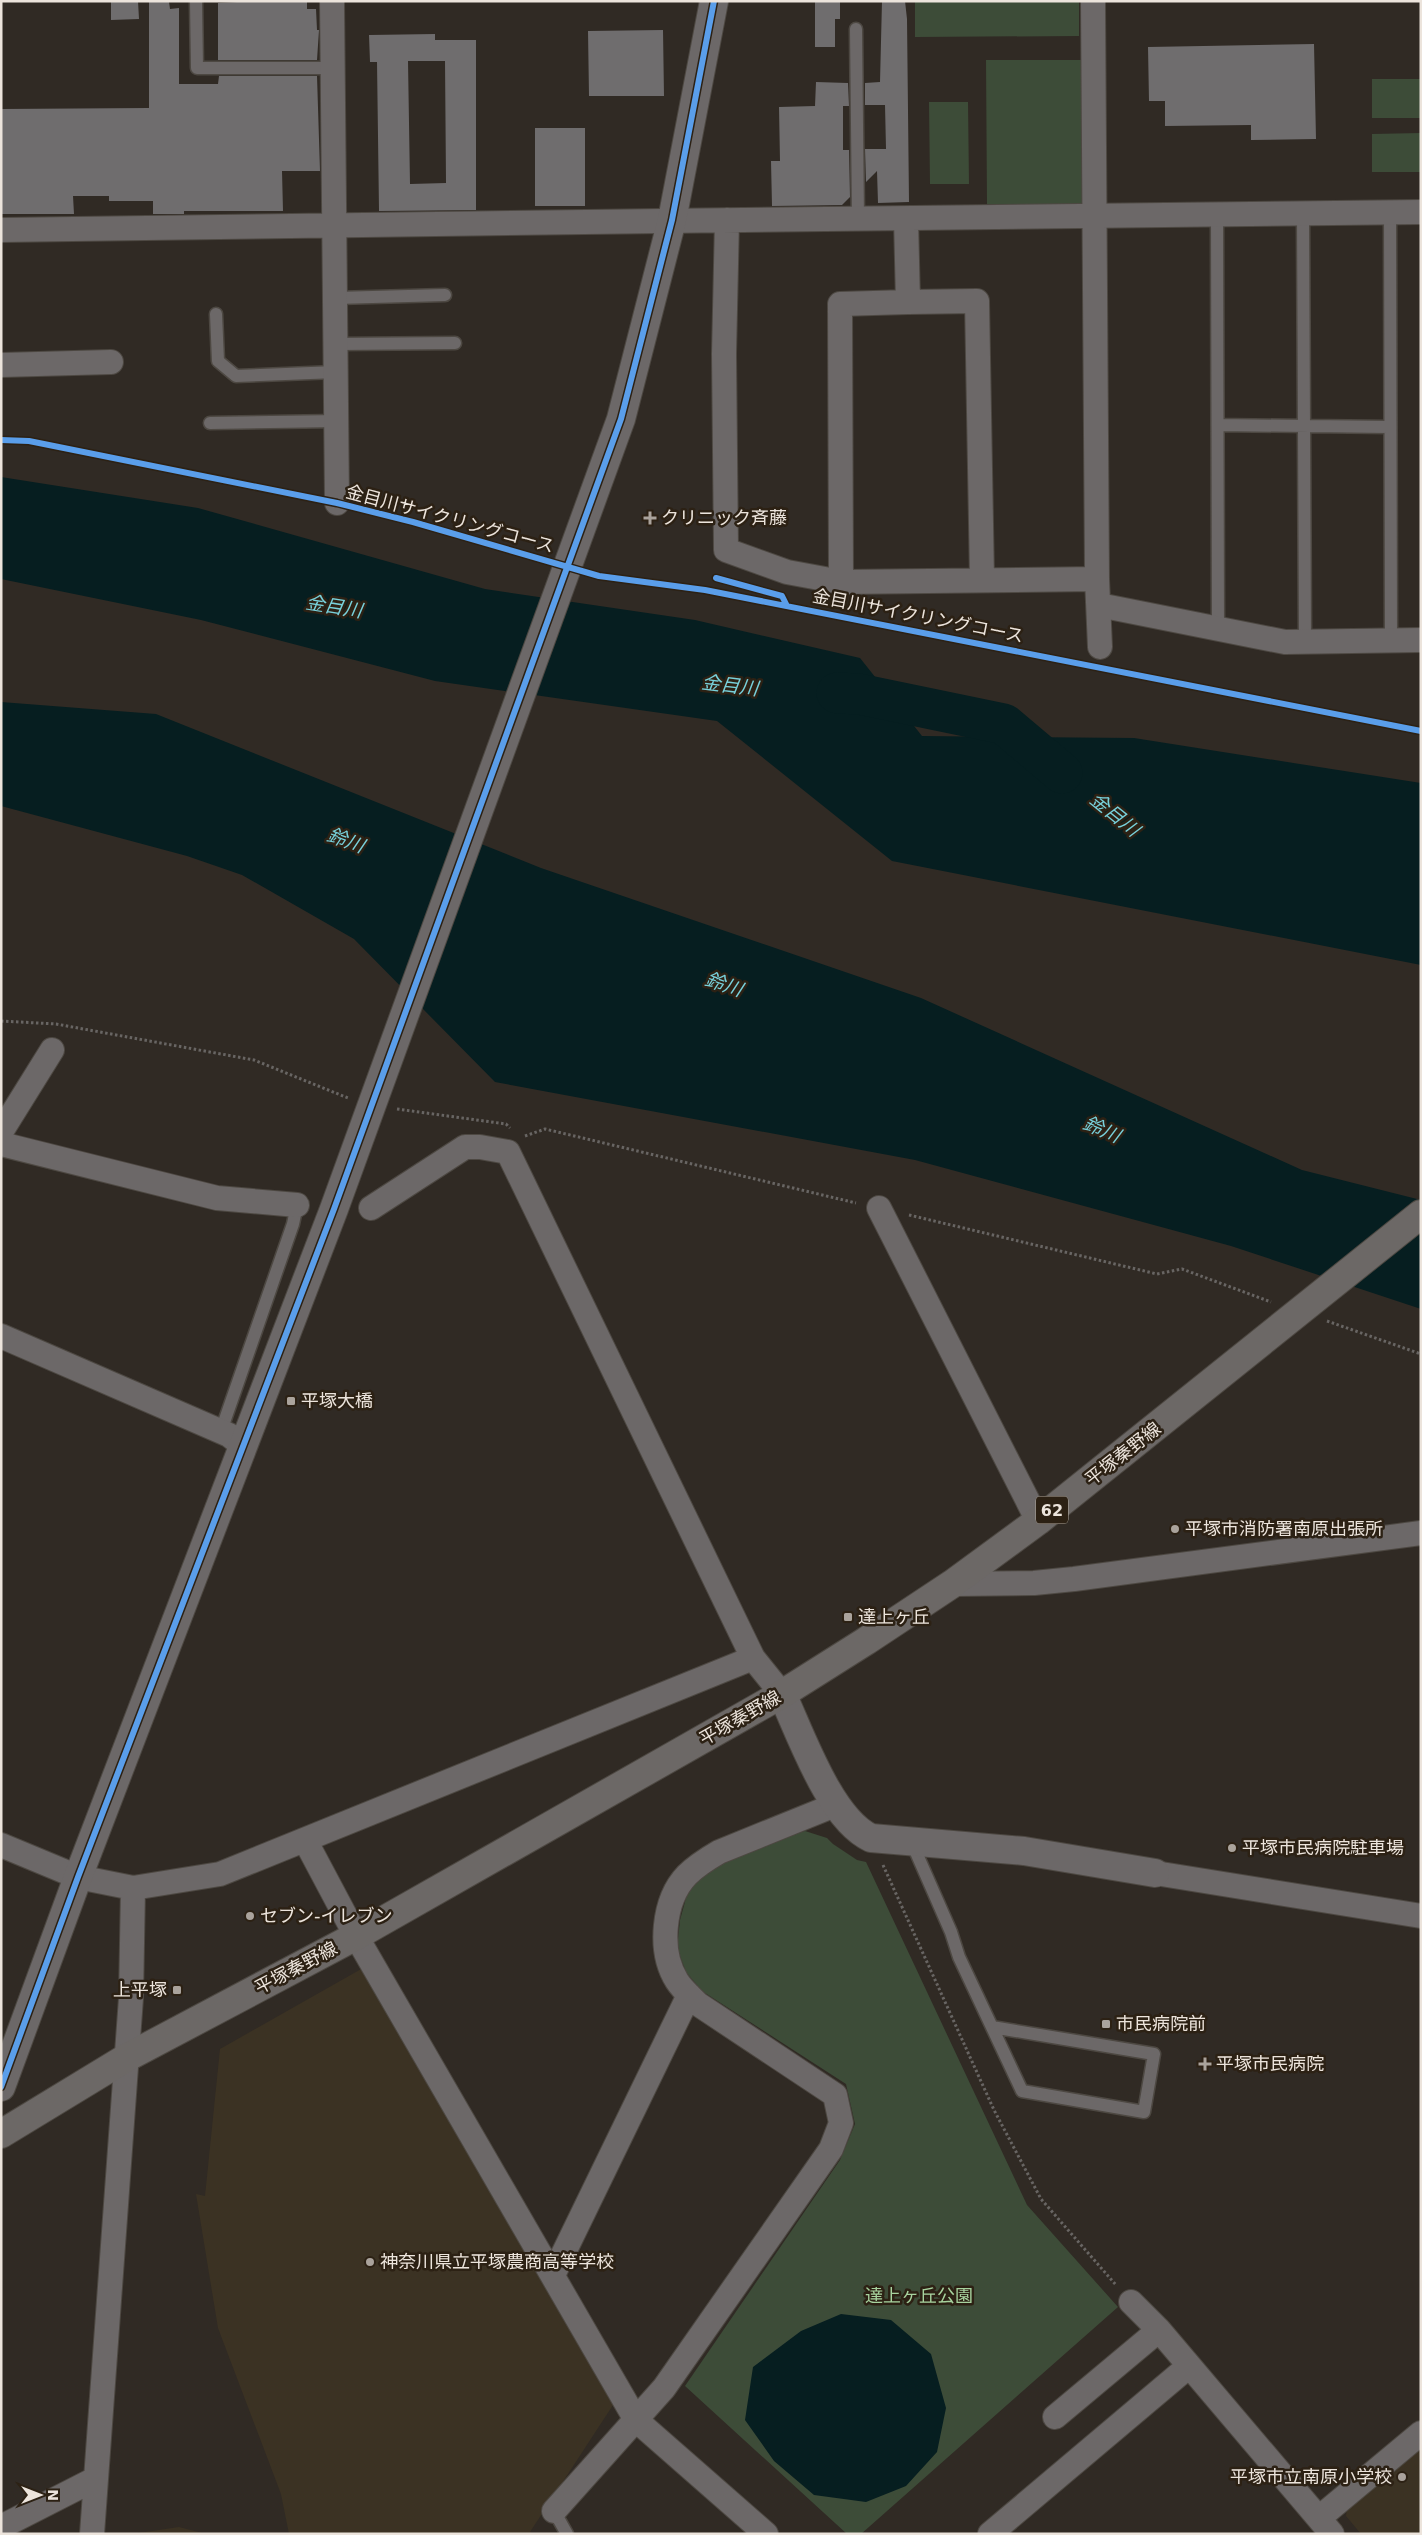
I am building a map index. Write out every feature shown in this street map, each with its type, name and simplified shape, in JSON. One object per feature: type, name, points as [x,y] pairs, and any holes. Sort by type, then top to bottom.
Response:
[{"type":"main road","name":"平塚秦野線","points":[[1,2134],[126,2058],[356,1936],[782,1694],[952,1584],[1038,1521],[1421,1214]]},
{"type":"street","points":[[332,1],[338,421],[337,503]]},
{"type":"street","points":[[1,2087],[9,2044],[78,1876],[380,1083],[621,419],[672,220],[714,1]]},
{"type":"street","points":[[1093,1],[1097,579],[1100,648]]},
{"type":"street","points":[[1,230],[1421,212]]},
{"type":"street","points":[[906,219],[908,302]]},
{"type":"street","points":[[727,220],[724,354],[726,550],[786,572],[841,582],[1097,579]]},
{"type":"street","points":[[841,582],[840,304],[977,301],[982,580]]},
{"type":"street","points":[[1,365],[111,362]]},
{"type":"street","points":[[1099,605],[1285,642],[1421,640]]},
{"type":"street","points":[[1,1132],[52,1050]]},
{"type":"street","points":[[1,1144],[217,1198],[296,1205]]},
{"type":"street","points":[[371,1208],[466,1146],[480,1146],[508,1152],[753,1658],[782,1694],[835,1805],[859,1833],[871,1838],[1024,1851],[1421,1916]]},
{"type":"street","points":[[879,1208],[1038,1521]]},
{"type":"street","points":[[1,1336],[221,1431],[243,1446]]},
{"type":"street","points":[[952,1584],[992,1585],[1064,1580],[1421,1533]]},
{"type":"street","points":[[1,1845],[78,1876],[133,1888],[220,1874],[753,1658]]},
{"type":"street","points":[[554,2511],[664,2388],[831,2149],[841,2123],[834,2095],[689,1996],[677,1981],[671,1968],[665,1938],[669,1912],[675,1894],[686,1876],[701,1862],[718,1852],[835,1805]]},
{"type":"street","points":[[305,1840],[356,1936],[636,2420],[766,2534]]},
{"type":"street","points":[[92,2534],[131,1998],[133,1888]]},
{"type":"street","points":[[553,2275],[689,1996]]},
{"type":"street","points":[[1131,2302],[1159,2330],[1325,2526],[1421,2433]]},
{"type":"street","points":[[1054,2418],[1159,2330]]},
{"type":"street","points":[[990,2534],[1188,2366]]},
{"type":"street","points":[[1,2527],[95,2479]]},
{"type":"lane","points":[[196,1],[197,68],[333,68]]},
{"type":"lane","points":[[856,30],[858,219]]},
{"type":"lane","points":[[1390,212],[1390,640]]},
{"type":"lane","points":[[1217,214],[1218,628]]},
{"type":"lane","points":[[1303,214],[1305,642]]},
{"type":"lane","points":[[336,298],[445,295]]},
{"type":"lane","points":[[216,314],[218,361],[236,376],[336,372]]},
{"type":"lane","points":[[336,344],[455,343]]},
{"type":"lane","points":[[210,423],[338,421]]},
{"type":"lane","points":[[1218,425],[1389,427]]},
{"type":"lane","points":[[221,1431],[293,1224],[296,1205]]},
{"type":"lane","points":[[912,1842],[951,1932],[959,1957],[1022,2091],[1144,2112],[1154,2054],[992,2027]]},
{"type":"lane","points":[[554,2511],[567,2534]]},
{"type":"path","points":[[1,1021],[56,1024],[254,1060],[352,1099]]},
{"type":"path","points":[[520,1137],[545,1129],[1158,1274],[1182,1269],[1304,1309],[1421,1354]]},
{"type":"path","points":[[871,1838],[994,2110],[1042,2199],[1131,2302]]},
{"type":"shaded area","name":"神奈川県立平塚農商高等学校","points":[[363,1968],[615,2402],[530,2532],[533,2534],[289,2534],[281,2494],[218,2328],[196,2194],[205,2196],[220,2049]]},
{"type":"shaded area","name":"平塚市立南原小学校","points":[[1421,2446],[1421,2534],[1361,2534],[1346,2516],[1347,2508]]},
{"type":"shaded area","points":[[179,2527],[206,2534],[132,2534]]},
{"type":"green space","points":[[915,1],[1079,1],[1079,36],[915,37]]},
{"type":"green space","points":[[986,60],[1082,60],[1082,204],[987,204]]},
{"type":"green space","points":[[1372,79],[1421,79],[1421,118],[1372,118]]},
{"type":"green space","points":[[929,102],[968,102],[969,184],[930,184]]},
{"type":"green space","points":[[1421,133],[1421,172],[1372,172],[1372,134]]},
{"type":"green space","name":"達上ヶ丘公園","points":[[805,1831],[827,1838],[857,1860],[866,1862],[1027,2205],[1118,2307],[861,2534],[847,2534],[685,2386],[840,2160],[855,2124],[846,2084],[702,1991],[686,1972],[677,1948],[680,1920],[688,1891],[702,1872],[752,1846]]},
{"type":"water","points":[[1,477],[198,508],[485,589],[695,620],[860,658],[922,736],[1134,738],[1421,783],[1421,965],[892,861],[717,721],[435,681],[201,620],[1,579]]},
{"type":"water","name":"鈴川","points":[[1,702],[156,714],[541,868],[921,998],[1302,1170],[1421,1200],[1421,1309],[1231,1246],[915,1160],[495,1082],[354,939],[242,875],[187,856],[1,806]]},
{"type":"water","points":[[841,2314],[891,2320],[931,2354],[946,2408],[937,2452],[906,2486],[866,2502],[814,2495],[774,2461],[745,2420],[753,2367],[801,2331]]},
{"type":"building","points":[[111,1],[138,1],[139,19],[111,20]]},
{"type":"building","points":[[307,1],[307,9],[316,9],[317,30],[319,30],[317,60],[218,60],[218,3]]},
{"type":"building","points":[[815,1],[840,1],[840,19],[835,19],[835,47],[815,47]]},
{"type":"building","points":[[882,1],[905,1],[907,19],[909,202],[878,203],[877,171],[866,182],[865,149],[886,149],[885,105],[865,105],[865,83],[880,82]]},
{"type":"building","points":[[149,2],[169,2],[170,9],[179,8],[179,84],[218,84],[219,76],[317,76],[320,171],[282,171],[283,211],[184,211],[184,214],[153,214],[153,201],[109,201],[109,196],[73,196],[74,214],[1,214],[1,109],[149,108]]},
{"type":"building","points":[[663,30],[664,96],[589,96],[588,31]]},
{"type":"building","points":[[435,34],[435,40],[476,40],[476,210],[379,211],[377,62],[370,62],[369,35]],"holes":[[[408,61],[445,61],[446,183],[410,184]]]},
{"type":"building","points":[[1314,44],[1316,139],[1251,140],[1251,125],[1165,126],[1165,101],[1149,101],[1148,47]]},
{"type":"building","points":[[816,82],[848,83],[849,106],[843,106],[843,150],[849,150],[850,197],[842,205],[772,206],[771,161],[780,161],[779,107],[815,106]]},
{"type":"building","points":[[535,128],[585,128],[585,206],[535,206]]},
{"type":"waterway","name":"金目川","points":[[837,693],[859,694],[1004,724],[1062,773]]},
{"type":"cycle path","points":[[1,2087],[78,1877],[334,1209],[621,419],[672,220],[714,1]]},
{"type":"cycle path","name":"金目川サイクリングコース","points":[[1,440],[29,441],[337,503],[413,522],[599,576],[705,590],[1421,731]]},
{"type":"cycle path","points":[[716,578],[782,596],[787,606]]},
{"type":"place","name":"クリニック斉藤","points":[[650,518]]},
{"type":"place","name":"平塚大橋","points":[[291,1401]]},
{"type":"place","name":"平塚市消防署南原出張所","points":[[1175,1529]]},
{"type":"place","name":"達上ヶ丘","points":[[848,1617]]},
{"type":"place","name":"平塚市民病院駐車場","points":[[1232,1848]]},
{"type":"place","name":"セブン-イレブン","points":[[250,1916]]},
{"type":"place","name":"上平塚","points":[[177,1990]]},
{"type":"place","name":"市民病院前","points":[[1106,2024]]},
{"type":"place","name":"平塚市民病院","points":[[1205,2064]]},
{"type":"place","name":"神奈川県立平塚農商高等学校","points":[[370,2262]]},
{"type":"place","name":"平塚市立南原小学校","points":[[1402,2477]]}]
